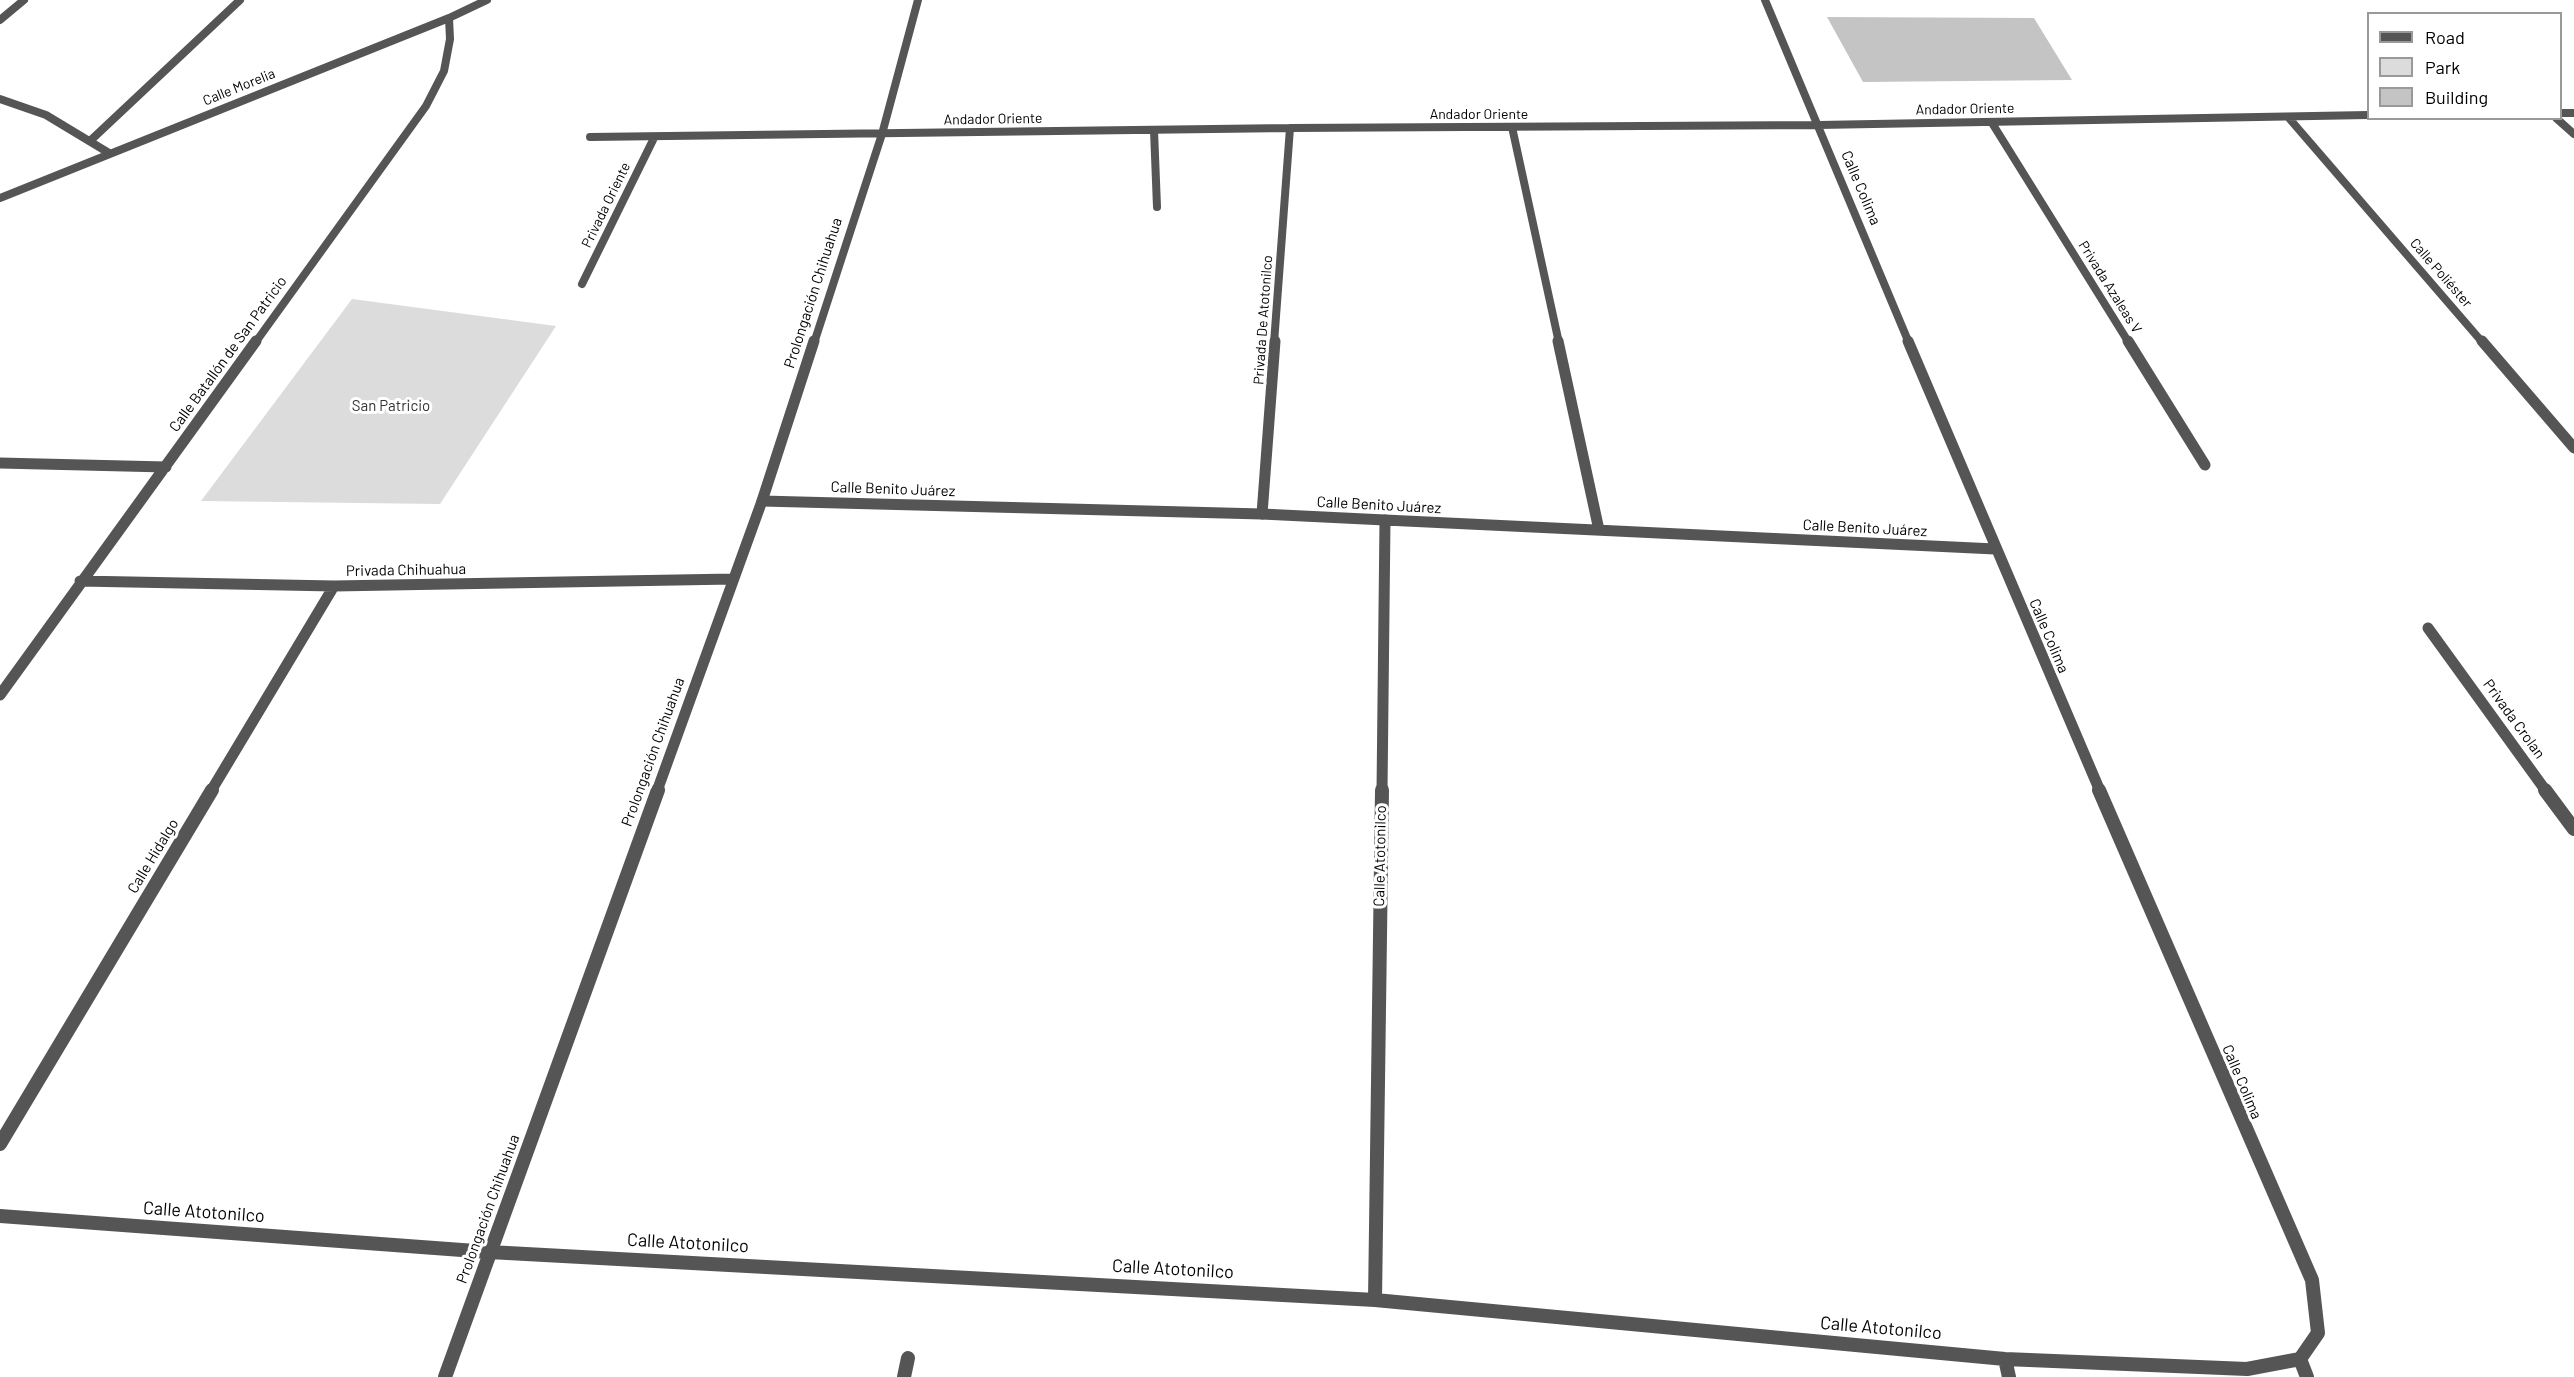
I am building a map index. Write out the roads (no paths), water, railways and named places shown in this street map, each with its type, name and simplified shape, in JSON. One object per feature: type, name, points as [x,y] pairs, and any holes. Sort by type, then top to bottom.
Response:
[{"type":"street","points":[[0,20],[24,0]]},
{"type":"street","points":[[90,141],[142,95],[240,0]]},
{"type":"street","name":"Calle Morelia","points":[[0,198],[449,18],[487,0]]},
{"type":"street","points":[[882,134],[918,0]]},
{"type":"street","name":"Calle Colima","points":[[1765,0],[1995,549],[2312,1281],[2318,1333],[2301,1359]]},
{"type":"street","name":"Calle Batallón de San Patricio","points":[[0,694],[426,106],[444,71],[450,39],[449,18]]},
{"type":"street","points":[[0,99],[46,115],[109,153]]},
{"type":"street","name":"Andador Oriente","points":[[590,138],[1290,128],[1992,123],[2367,116]]},
{"type":"street","name":"Calle Poliéster","points":[[2288,117],[2574,448]]},
{"type":"street","points":[[2558,120],[2574,134]]},
{"type":"street","name":"Privada Azaleas V","points":[[1992,123],[2205,465]]},
{"type":"street","points":[[1512,127],[1599,530]]},
{"type":"street","name":"Privada De Atotonilco","points":[[1262,514],[1290,128]]},
{"type":"street","points":[[1154,130],[1157,207]]},
{"type":"street","name":"Prolongación Chihuahua","points":[[446,1377],[489,1252],[762,501],[882,134]]},
{"type":"street","name":"Privada Oriente","points":[[582,284],[654,138]]},
{"type":"street","points":[[0,463],[166,467]]},
{"type":"street","name":"Calle Benito Juárez","points":[[762,501],[1262,514],[1995,549]]},
{"type":"street","name":"Calle Atotonilco","points":[[1375,1300],[1385,520]]},
{"type":"street","name":"Privada Chihuahua","points":[[80,581],[334,586],[733,579]]},
{"type":"street","name":"Calle Hidalgo","points":[[0,1144],[334,586]]},
{"type":"street","name":"Privada Crolan","points":[[2428,628],[2574,829]]},
{"type":"street","name":"Calle Atotonilco","points":[[0,1216],[489,1252],[1375,1300],[2004,1359],[2247,1370],[2301,1359]]},
{"type":"street","points":[[904,1377],[908,1358]]},
{"type":"street","points":[[2004,1359],[2009,1377]]},
{"type":"street","points":[[2301,1359],[2307,1377]]},
{"type":"park label","name":"San Patricio","points":[[391,406]]}]
